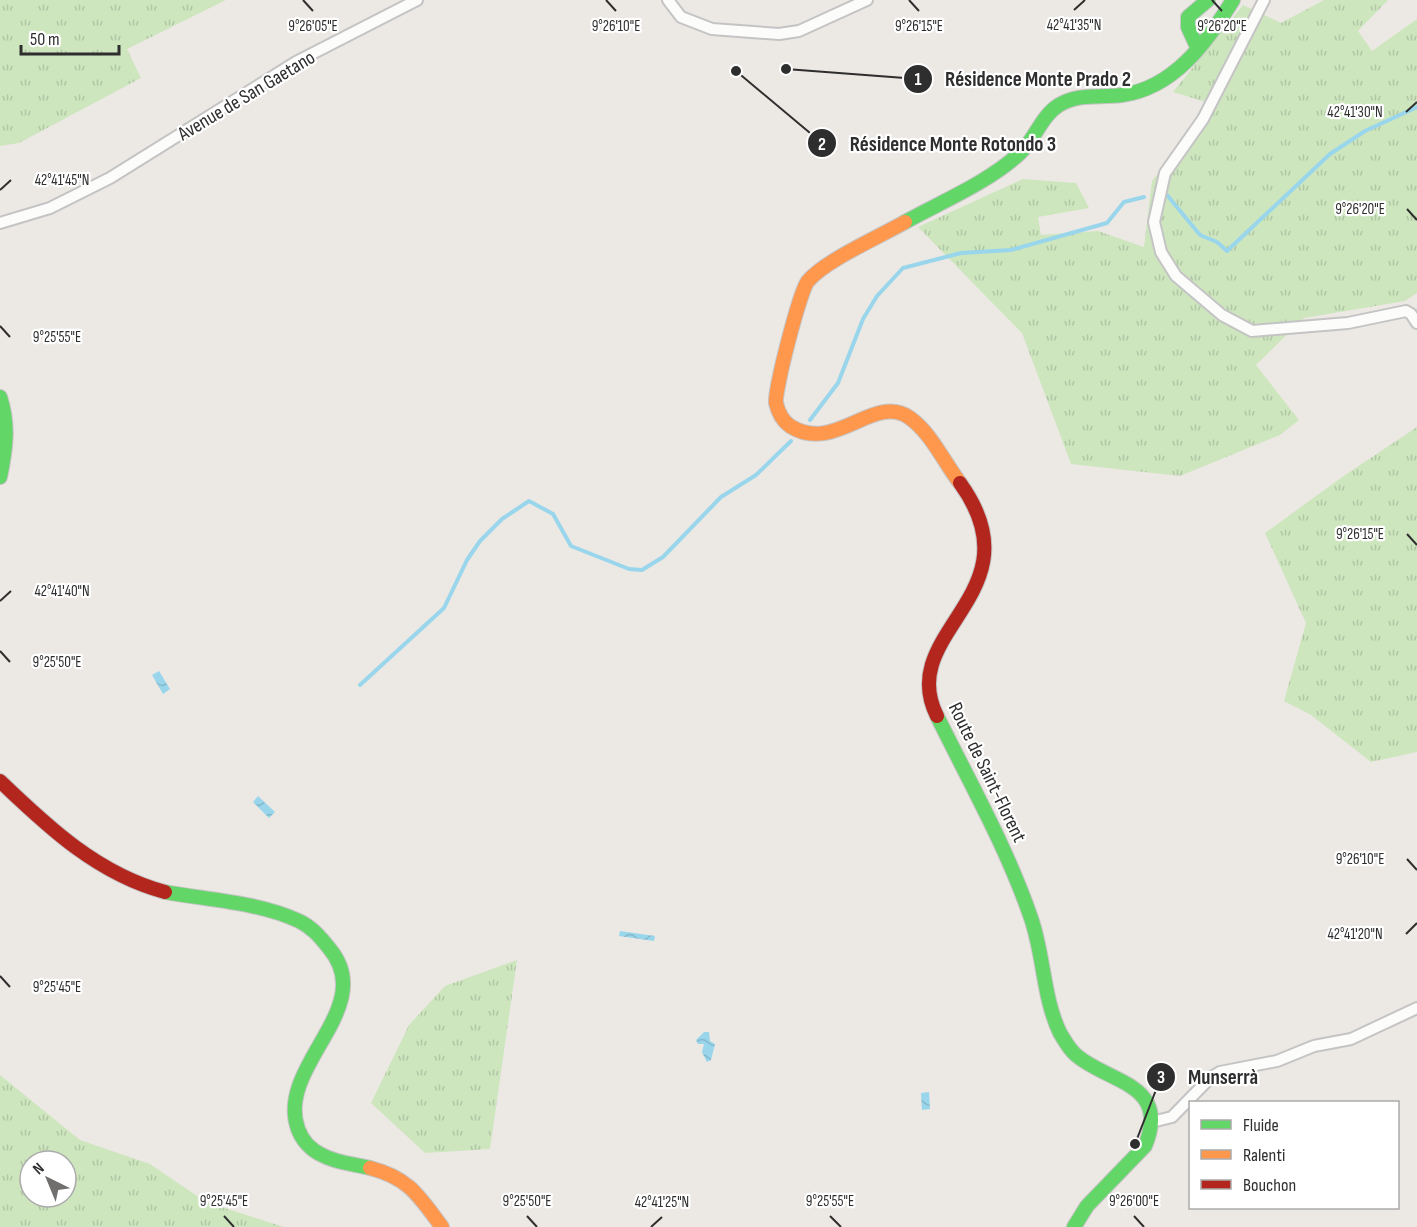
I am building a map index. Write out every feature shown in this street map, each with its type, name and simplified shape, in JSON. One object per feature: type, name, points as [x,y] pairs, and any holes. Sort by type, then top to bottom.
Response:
[{"type":"main road","points":[[1198,49],[1188,27],[1188,17],[1208,0]]},
{"type":"main road","name":"Route de Saint-Florent","points":[[1152,1122],[1151,1110],[1131,1084],[1118,1074],[1093,1066],[1077,1056],[1066,1044],[1055,1022],[1039,940],[1016,874],[931,700],[929,670],[939,648],[976,593],[983,575],[986,547],[979,515],[913,419],[895,410],[885,411],[827,435],[812,435],[790,426],[781,416],[776,402],[777,384],[799,297],[808,281],[830,264],[1002,168],[1026,147],[1056,106],[1073,97],[1099,94],[1124,95],[1149,87],[1172,74],[1198,49],[1233,0]]},
{"type":"main road","points":[[0,397],[7,416],[8,444],[0,477]]},
{"type":"main road","points":[[0,781],[31,811],[95,862],[134,882],[182,896],[290,916],[314,930],[334,951],[342,969],[343,998],[336,1017],[296,1090],[294,1118],[302,1141],[320,1157],[374,1169],[399,1178],[417,1193],[442,1227]]},
{"type":"main road","points":[[1074,1227],[1091,1201],[1145,1146],[1152,1122]]},
{"type":"street","name":"Avenue de San Gaetano","points":[[0,223],[50,207],[110,178],[296,62],[417,0]]},
{"type":"street","points":[[668,0],[681,17],[712,29],[779,34],[799,31],[867,0]]},
{"type":"street","points":[[1264,0],[1203,119],[1165,173],[1154,222],[1161,252],[1176,276],[1185,284],[1222,315],[1252,331],[1348,323],[1406,311],[1417,323]]},
{"type":"street","points":[[1152,1122],[1172,1117],[1210,1078],[1220,1072],[1277,1061],[1314,1046],[1351,1039],[1417,1008]]},
{"type":"green space","points":[[0,0],[226,0],[127,49],[141,78],[19,143],[0,146]]},
{"type":"green space","points":[[1324,0],[1388,0],[1358,31],[1372,51],[1417,19],[1417,293],[1405,301],[1304,318],[1256,365],[1299,420],[1280,435],[1180,476],[1071,464],[1022,333],[918,227],[1023,179],[1076,183],[1089,208],[1038,217],[1041,235],[1098,231],[1144,247],[1152,181],[1181,145],[1206,102],[1173,92],[1243,5],[1281,23]]},
{"type":"green space","points":[[1417,427],[1417,752],[1371,762],[1311,715],[1284,701],[1306,623],[1265,533],[1345,475]]},
{"type":"green space","points":[[517,960],[490,1149],[425,1153],[371,1103],[409,1025],[445,986]]},
{"type":"green space","points":[[0,1075],[80,1140],[150,1164],[206,1202],[284,1227],[0,1227]]},
{"type":"water","points":[[159,671],[170,689],[163,694],[152,675]]},
{"type":"water","points":[[258,796],[275,812],[269,818],[253,802]]},
{"type":"water","points":[[620,931],[655,936],[654,941],[619,936]]},
{"type":"water","points":[[704,1032],[709,1032],[710,1041],[715,1044],[711,1060],[707,1062],[702,1052],[704,1044],[698,1044],[696,1040]]},
{"type":"water","points":[[929,1092],[930,1109],[922,1110],[921,1093]]},
{"type":"waterway","points":[[1167,195],[1200,235],[1217,242],[1227,251],[1330,154],[1365,131],[1417,107]]},
{"type":"waterway","points":[[810,420],[838,383],[863,319],[877,296],[903,268],[961,253],[1011,250],[1107,223],[1124,202],[1144,197]]},
{"type":"waterway","points":[[360,685],[444,608],[467,560],[480,541],[502,519],[529,501],[553,514],[571,546],[629,569],[642,570],[663,557],[721,497],[756,475],[791,441]]},
{"type":"traffic: fast","points":[[1198,49],[1188,27],[1188,17],[1208,0]]},
{"type":"traffic: fast","points":[[905,222],[993,174],[1025,148],[1047,115],[1059,105],[1082,97],[1122,95],[1141,91],[1173,73],[1200,47],[1233,0]]},
{"type":"traffic: fast","points":[[0,397],[5,417],[6,437],[0,477]]},
{"type":"traffic: fast","points":[[937,716],[1011,866],[1031,918],[1050,1005],[1060,1033],[1076,1055],[1132,1087],[1143,1097],[1150,1109],[1151,1125],[1145,1146],[1087,1206],[1074,1227]]},
{"type":"traffic: fast","points":[[165,892],[233,902],[283,915],[308,926],[329,948],[341,970],[342,993],[336,1015],[300,1083],[295,1106],[298,1129],[307,1144],[318,1153],[333,1160],[370,1168]]},
{"type":"traffic: slow","points":[[905,222],[840,257],[808,281],[799,302],[788,341],[776,403],[787,424],[807,433],[823,433],[838,429],[882,412],[896,412],[910,418],[931,440],[960,483]]},
{"type":"traffic: slow","points":[[370,1168],[404,1183],[419,1197],[442,1227]]},
{"type":"traffic: jam","points":[[937,716],[929,686],[934,659],[946,634],[977,583],[984,554],[980,521],[960,483]]},
{"type":"traffic: jam","points":[[0,781],[56,832],[96,861],[118,874],[165,892]]},
{"type":"place","name":"Résidence Monte Prado 2","points":[[786,69]]},
{"type":"place","name":"Résidence Monte Rotondo 3","points":[[736,71]]},
{"type":"place","name":"Munserrà","points":[[1135,1144]]}]
